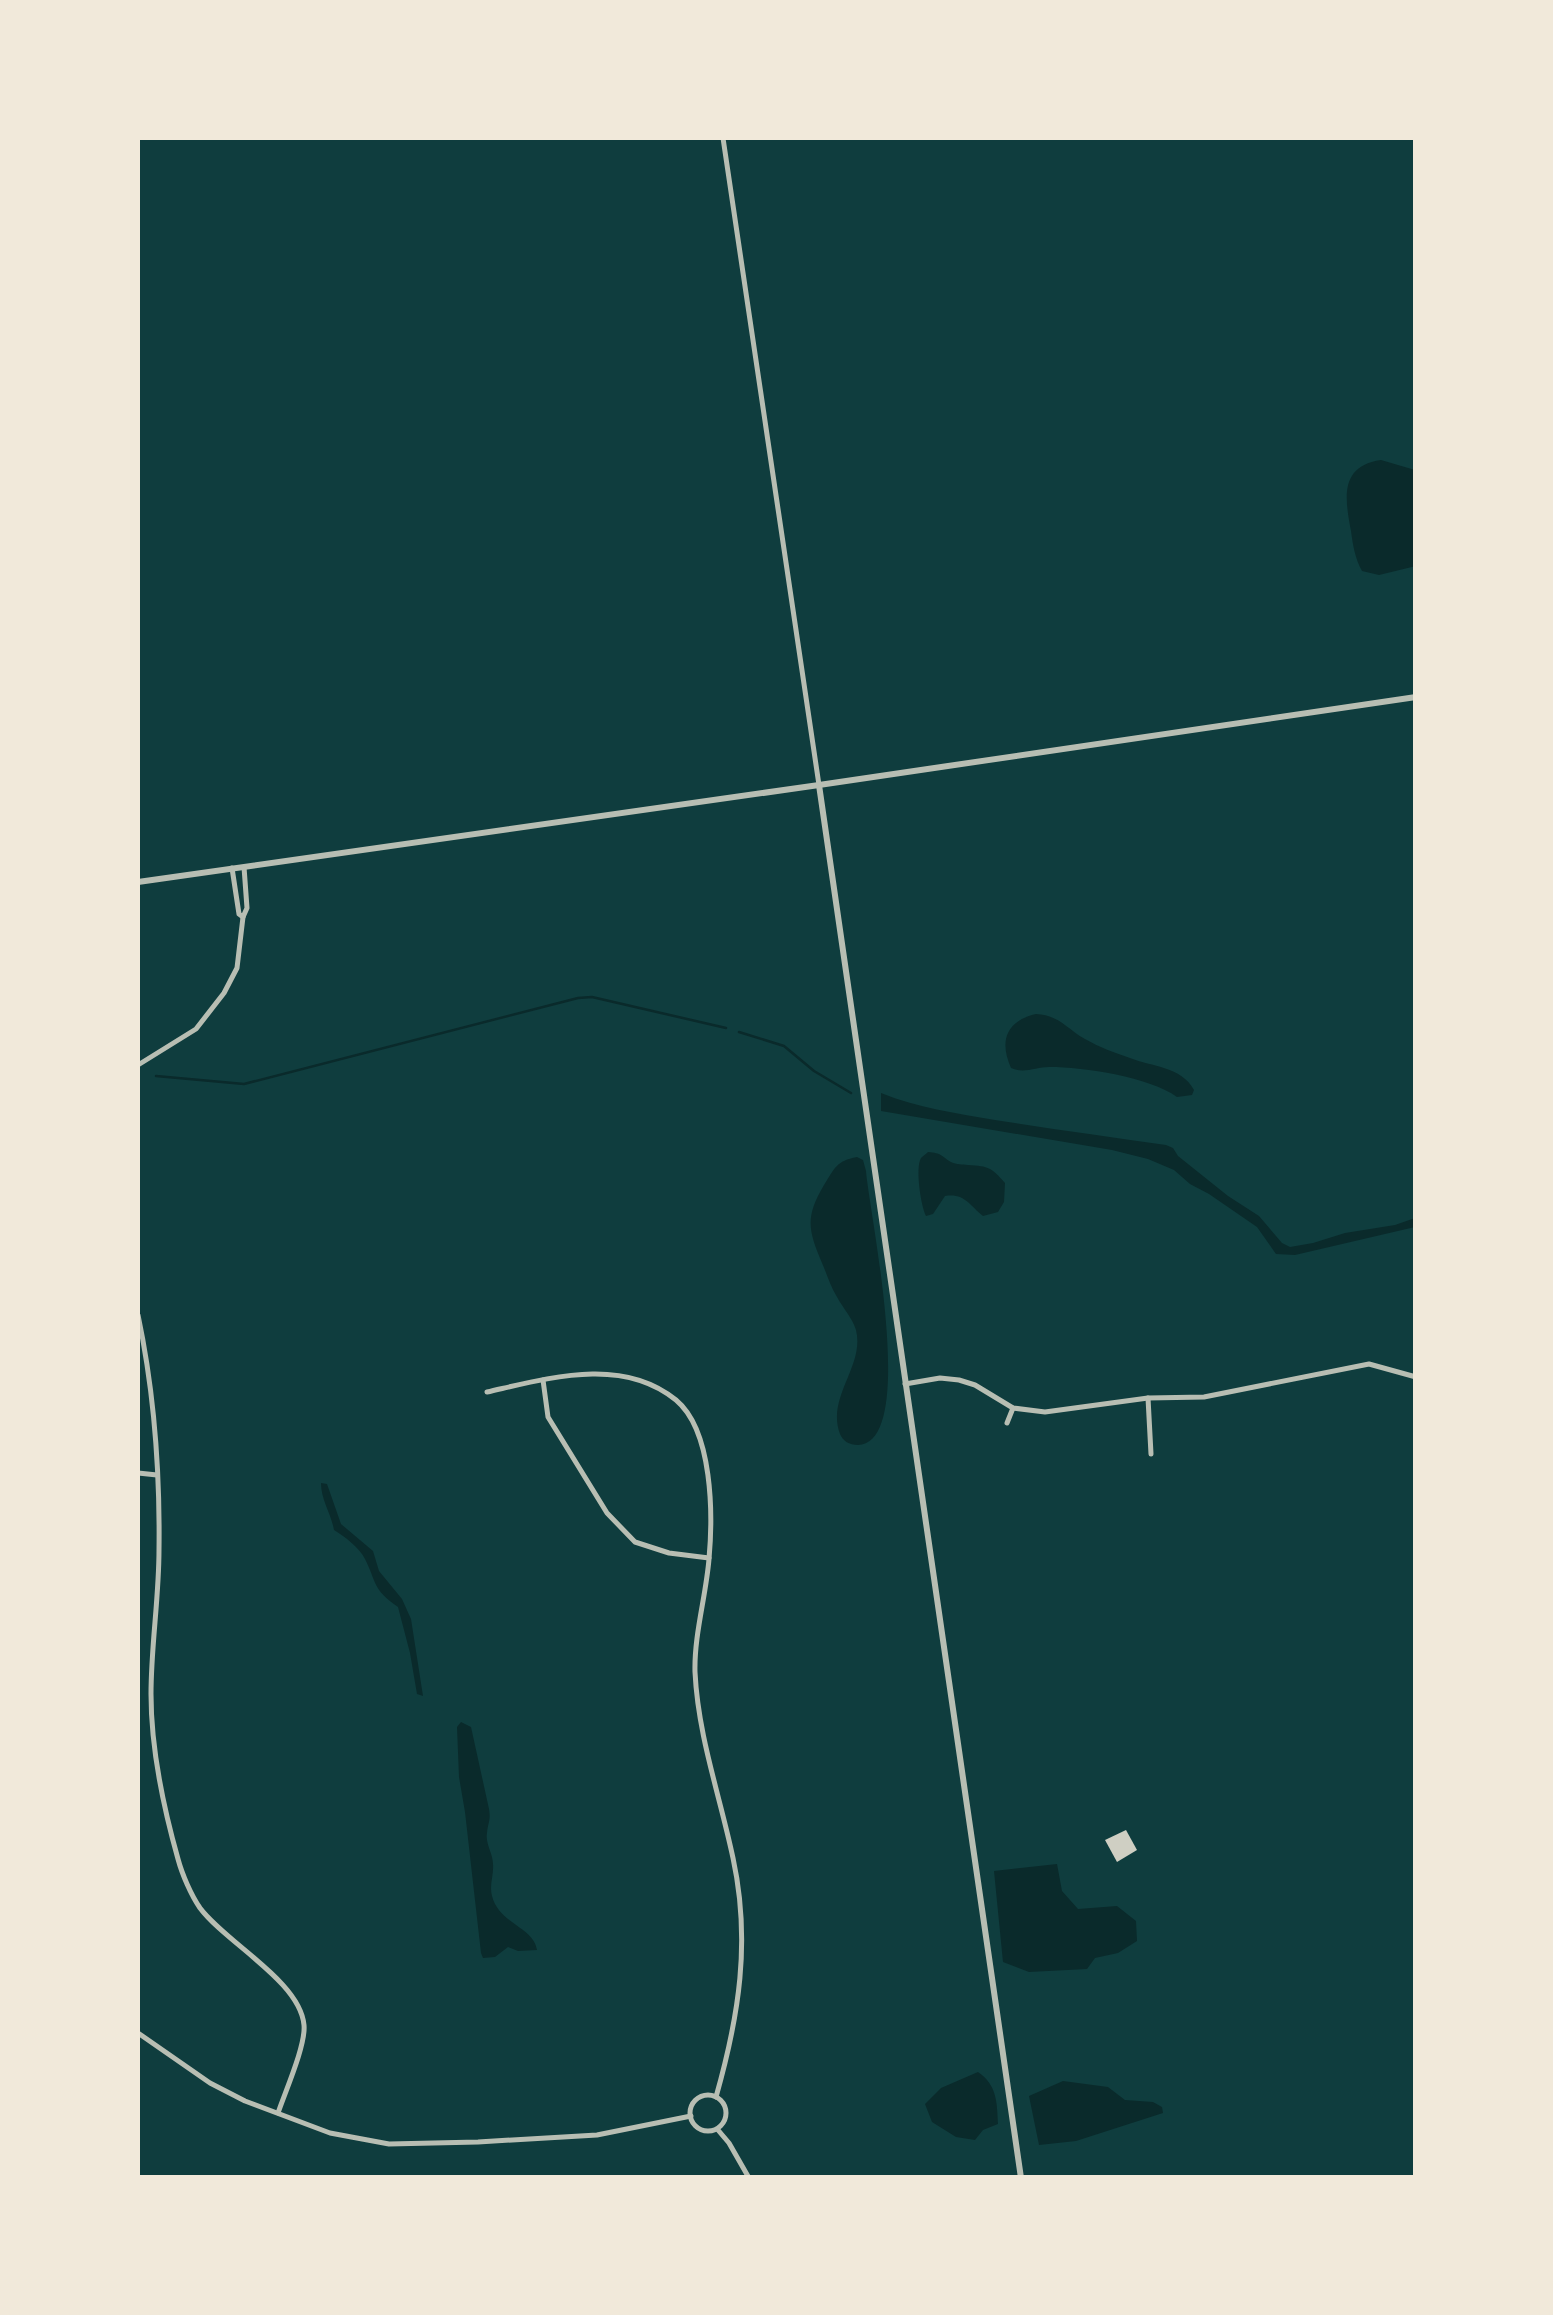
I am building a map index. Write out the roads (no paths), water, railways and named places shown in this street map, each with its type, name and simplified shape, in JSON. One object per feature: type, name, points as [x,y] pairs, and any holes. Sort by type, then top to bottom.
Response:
[{"type":"street","points":[[723,138],[1020,2178]]},
{"type":"street","points":[[138,882],[1416,697]]},
{"type":"street","points":[[138,1064],[196,1029],[238,968],[246,908],[244,867]]},
{"type":"street","points":[[232,868],[238,914],[242,917]]},
{"type":"street","points":[[138,1315],[155,1437],[159,1547],[151,1686],[156,1761],[179,1863],[199,1906],[225,1935],[283,1984],[302,2018],[304,2036],[278,2113]]},
{"type":"street","points":[[905,1384],[940,1378],[959,1380],[1014,1408],[1045,1412],[1148,1398],[1204,1397],[1369,1364],[1416,1378]]},
{"type":"street","points":[[487,1392],[542,1379],[601,1372],[645,1382],[679,1402],[700,1436],[709,1472],[709,1558],[695,1668],[700,1726],[734,1861],[742,1924],[740,1995],[716,2097]]},
{"type":"street","points":[[542,1379],[548,1417],[607,1513],[635,1542],[669,1553],[709,1558]]},
{"type":"street","points":[[1148,1398],[1151,1454]]},
{"type":"street","points":[[1007,1423],[1014,1408]]},
{"type":"street","points":[[138,1473],[156,1475]]},
{"type":"street","points":[[140,1686],[151,1686]]},
{"type":"street","points":[[138,2033],[245,2101],[330,2133],[389,2144],[596,2134],[691,2116]]},
{"type":"street","points":[[716,2097],[725,2106],[722,2126],[700,2130],[691,2116],[692,2106],[699,2098],[716,2097]]},
{"type":"street","points":[[717,2129],[749,2178]]},
{"type":"water","points":[[1381,460],[1415,470],[1416,566],[1379,575],[1362,571],[1353,542],[1347,496],[1351,477],[1358,469]]},
{"type":"water","points":[[1036,1014],[1057,1020],[1107,1050],[1182,1076],[1194,1090],[1192,1095],[1177,1097],[1150,1084],[1098,1071],[1011,1068],[1006,1049],[1008,1033],[1018,1022]]},
{"type":"water","points":[[881,1093],[951,1112],[1166,1145],[1259,1216],[1290,1247],[1415,1218],[1415,1227],[1295,1255],[1276,1254],[1257,1227],[1174,1170],[1148,1159],[881,1111]]},
{"type":"water","points":[[928,1152],[955,1164],[986,1167],[997,1174],[1005,1183],[1004,1202],[998,1212],[983,1216],[957,1196],[945,1196],[933,1214],[926,1216],[919,1170],[921,1158]]},
{"type":"water","points":[[857,1157],[863,1160],[866,1171],[881,1275],[888,1368],[885,1407],[876,1434],[858,1445],[843,1439],[837,1420],[841,1394],[855,1356],[856,1330],[830,1284],[811,1224],[818,1196],[834,1170],[840,1163]]},
{"type":"water","points":[[321,1483],[327,1484],[341,1524],[373,1551],[379,1571],[402,1599],[411,1619],[423,1696],[417,1694],[398,1607],[379,1590],[359,1550],[334,1530]]},
{"type":"water","points":[[461,1722],[471,1727],[489,1809],[492,1896],[502,1913],[530,1936],[537,1950],[508,1947],[495,1957],[483,1958],[481,1953],[459,1777],[457,1727]]},
{"type":"water","points":[[1057,1864],[1062,1891],[1078,1909],[1117,1906],[1136,1921],[1137,1941],[1118,1953],[1095,1958],[1087,1969],[1029,1972],[1003,1962],[994,1871]]},
{"type":"water","points":[[978,2072],[992,2088],[998,2124],[983,2130],[975,2140],[956,2137],[932,2122],[925,2104],[941,2088]]},
{"type":"water","points":[[1063,2081],[1108,2087],[1125,2100],[1153,2102],[1162,2107],[1163,2113],[1076,2141],[1039,2145],[1029,2096]]},
{"type":"waterway","points":[[156,1076],[244,1084],[578,998],[592,997],[726,1028]]},
{"type":"waterway","points":[[739,1032],[784,1046],[814,1071],[851,1093]]}]
